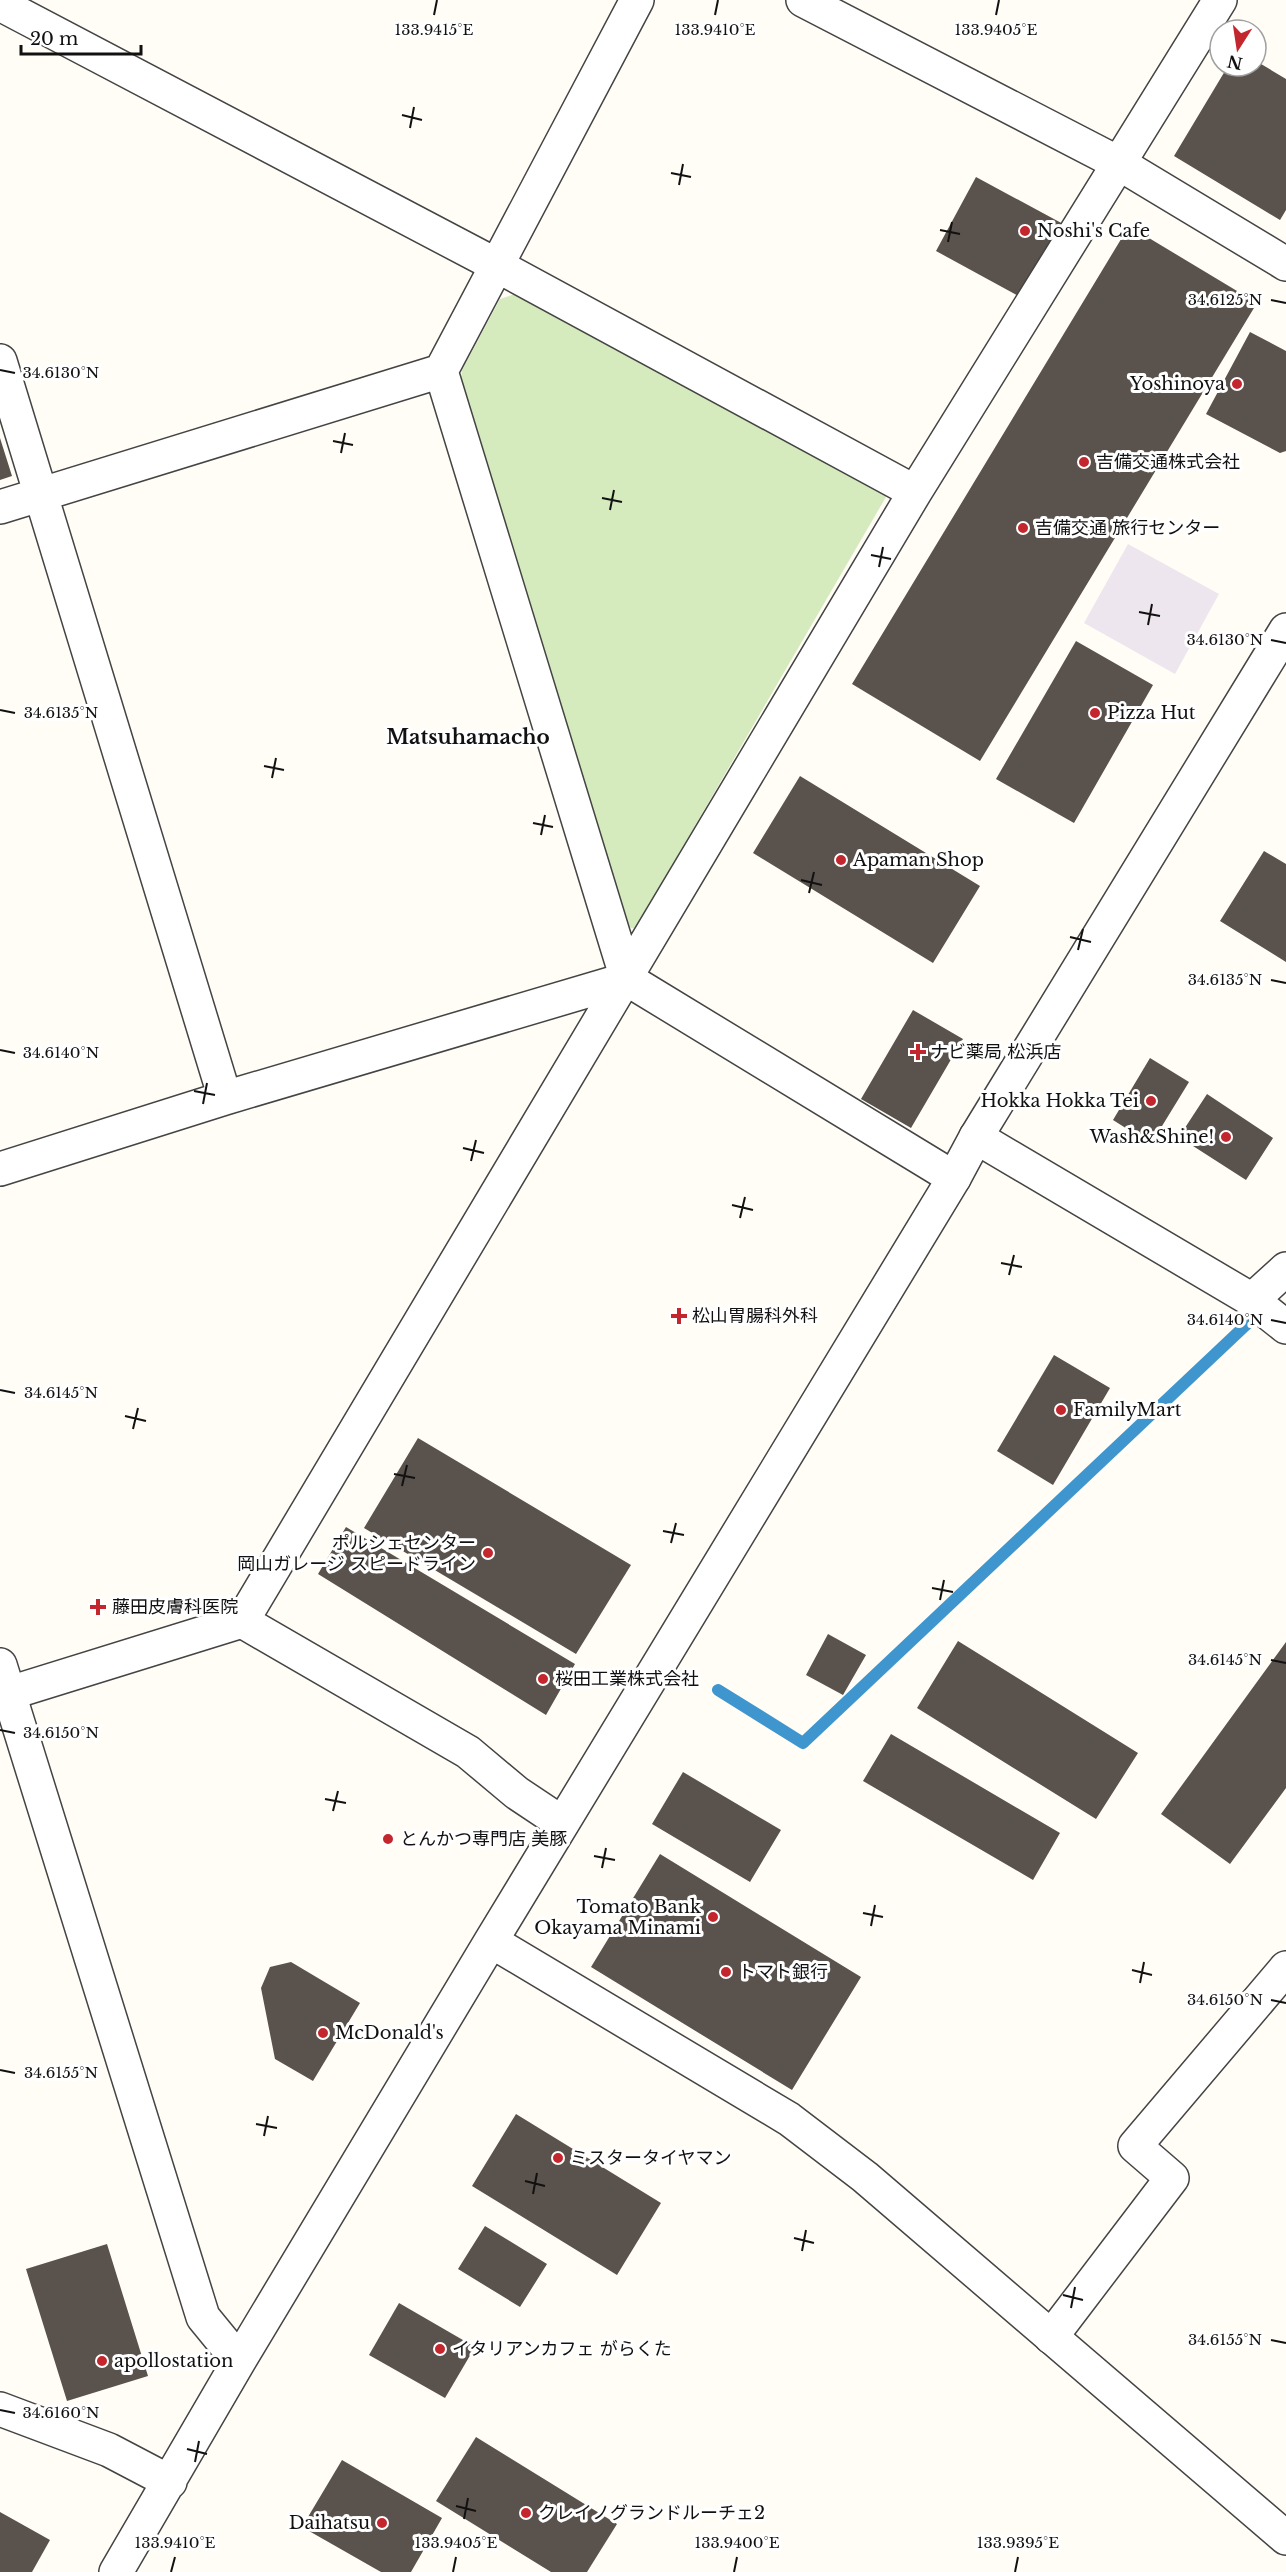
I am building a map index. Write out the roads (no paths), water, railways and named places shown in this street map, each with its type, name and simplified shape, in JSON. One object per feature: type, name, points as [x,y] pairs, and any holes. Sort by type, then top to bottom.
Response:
[{"type":"street","points":[[0,507],[441,371],[637,0]]},
{"type":"street","points":[[803,0],[1120,164],[1286,264]]},
{"type":"street","points":[[239,2361],[203,2317],[3,1685],[242,1621],[627,979],[915,492],[1220,0]]},
{"type":"street","points":[[0,4],[498,266],[915,492]]},
{"type":"street","points":[[0,361],[225,1098]]},
{"type":"street","points":[[441,371],[627,979],[954,1178]]},
{"type":"street","points":[[116,2572],[239,2361],[562,1823],[954,1178],[976,1137],[1286,630]]},
{"type":"street","points":[[0,1169],[225,1098],[627,979]]},
{"type":"street","points":[[976,1137],[1252,1300],[1286,1328]]},
{"type":"street","points":[[1252,1300],[1286,1269]]},
{"type":"street","points":[[242,1621],[468,1752],[517,1793],[562,1823]]},
{"type":"street","points":[[491,1941],[789,2119],[865,2177],[1286,2538]]},
{"type":"street","points":[[1051,2337],[1172,2178],[1136,2146],[1286,1968]]},
{"type":"street","points":[[0,2409],[109,2450],[170,2482]]},
{"type":"waterway","points":[[718,1690],[803,1743],[1248,1323]]},
{"type":"place","name":"Noshi's Cafe","points":[[1025,231]]},
{"type":"place","name":"Yoshinoya","points":[[1237,384]]},
{"type":"place","name":"吉備交通株式会社","points":[[1084,462]]},
{"type":"place","name":"吉備交通 旅行センター","points":[[1023,528]]},
{"type":"place","name":"Pizza Hut","points":[[1095,713]]},
{"type":"place","name":"Apaman Shop","points":[[841,860]]},
{"type":"place","name":"ナビ薬局 松浜店","points":[[918,1052]]},
{"type":"place","name":"Hokka Hokka Tei","points":[[1151,1101]]},
{"type":"place","name":"Wash&Shine!","points":[[1226,1137]]},
{"type":"place","name":"松山胃腸科外科","points":[[679,1316]]},
{"type":"place","name":"FamilyMart","points":[[1061,1410]]},
{"type":"place","name":"ポルシェセンター 岡山ガレージ スピードライン","points":[[488,1553]]},
{"type":"place","name":"藤田皮膚科医院","points":[[98,1607]]},
{"type":"place","name":"桜田工業株式会社","points":[[543,1679]]},
{"type":"place","name":"とんかつ専門店 美豚","points":[[388,1839]]},
{"type":"place","name":"Tomato Bank Okayama Minami","points":[[713,1917]]},
{"type":"place","name":"トマト銀行","points":[[726,1972]]},
{"type":"place","name":"McDonald's","points":[[323,2033]]},
{"type":"place","name":"ミスタータイヤマン","points":[[558,2158]]},
{"type":"place","name":"イタリアンカフェ がらくた","points":[[440,2349]]},
{"type":"place","name":"apollostation","points":[[102,2361]]},
{"type":"place","name":"クレイノグランドルーチェ2","points":[[526,2513]]},
{"type":"place","name":"Daihatsu","points":[[382,2523]]},
{"type":"district","name":"Matsuhamacho","points":[[468,737]]}]
